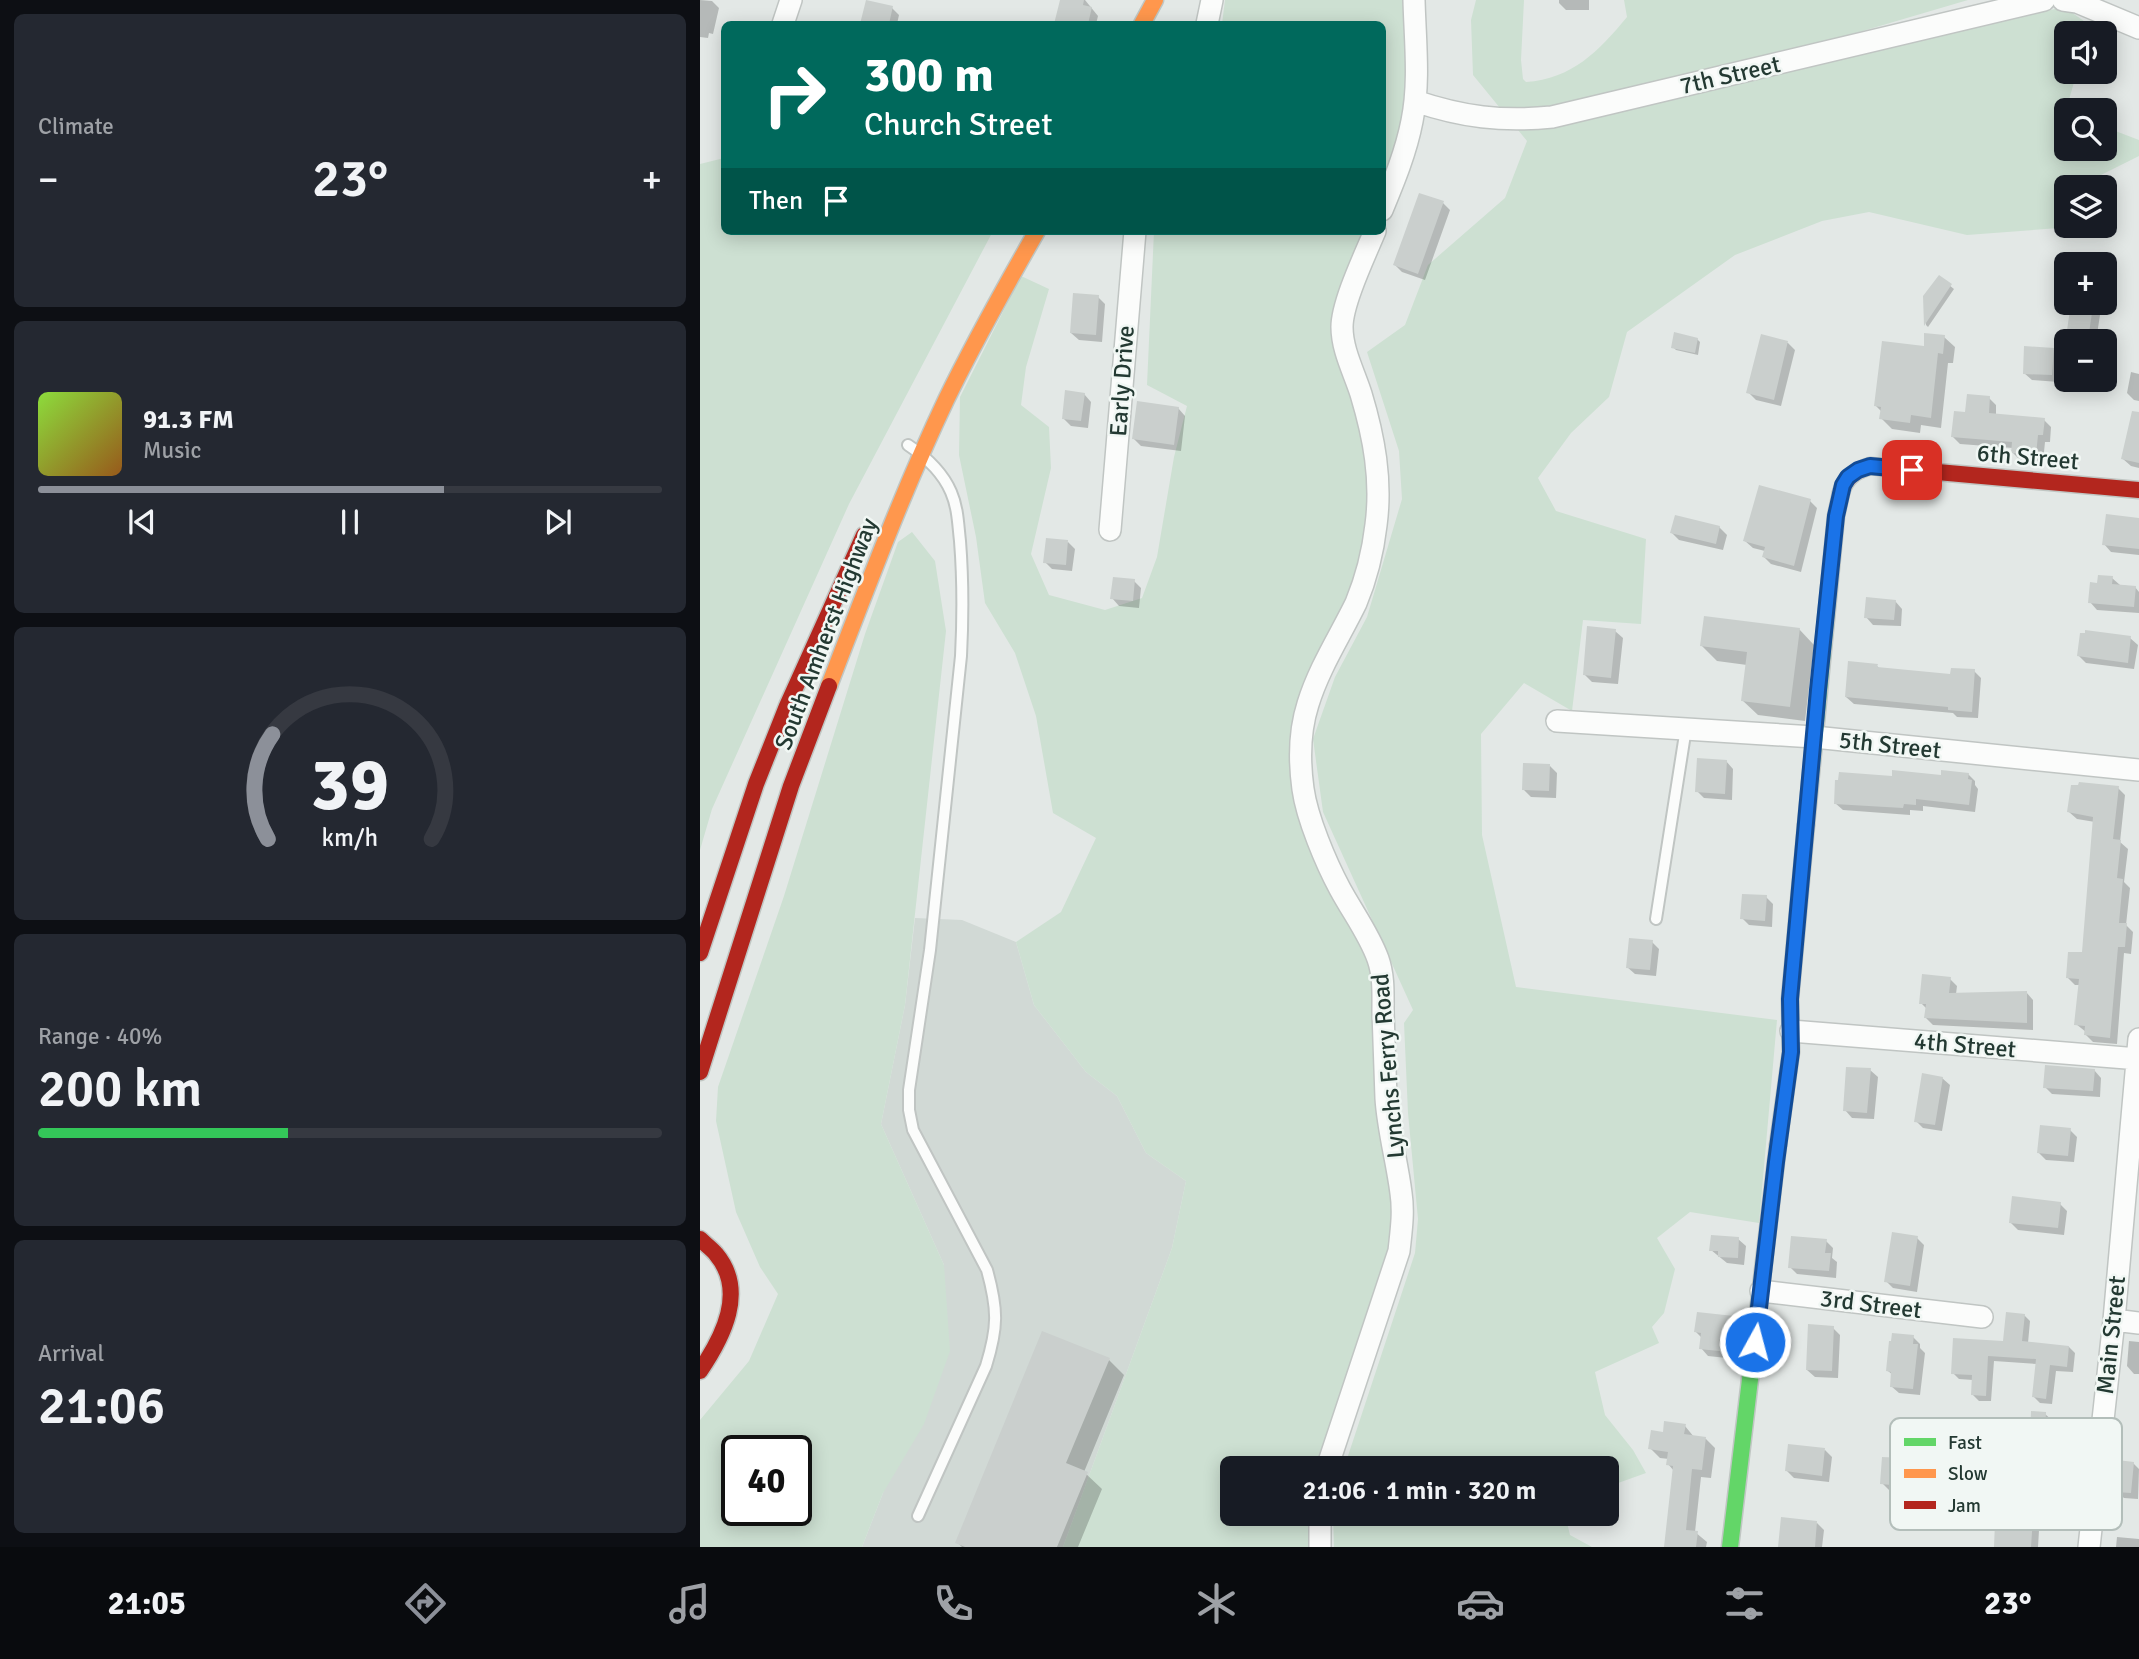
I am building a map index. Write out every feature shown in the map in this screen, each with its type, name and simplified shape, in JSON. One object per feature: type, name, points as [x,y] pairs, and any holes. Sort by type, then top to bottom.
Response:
[{"type":"street","points":[[784,21],[791,0]]},
{"type":"street","points":[[1144,21],[1155,0]]},
{"type":"street","points":[[1208,21],[1212,0]]},
{"type":"street","points":[[1386,200],[1404,154],[1415,101],[1414,0]]},
{"type":"street","name":"7th Street","points":[[1415,101],[1482,119],[1524,120],[1552,117],[2044,0]]},
{"type":"street","points":[[2063,0],[2077,2],[2139,28]]},
{"type":"street","name":"South Amherst Highway","points":[[700,1072],[795,775],[871,576],[946,401],[992,310],[1035,235]]},
{"type":"street","name":"Early Drive","points":[[1110,530],[1135,235]]},
{"type":"street","name":"Lynchs Ferry Road","points":[[1331,1456],[1399,1251],[1403,1223],[1387,1100],[1384,987],[1379,962],[1370,939],[1340,889],[1321,849],[1304,793],[1300,764],[1301,734],[1307,705],[1315,683],[1357,600],[1370,560],[1376,525],[1378,489],[1375,444],[1344,347],[1342,325],[1373,235]]},
{"type":"street","name":"6th Street","points":[[1730,1547],[1791,1052],[1790,999],[1814,737],[1836,516],[1843,485],[1848,477],[1870,466],[2139,490]]},
{"type":"street","name":"South Amherst Highway","points":[[700,953],[760,775],[787,706],[869,526]]},
{"type":"street","name":"5th Street","points":[[1557,721],[1814,737],[2139,770]]},
{"type":"street","name":"4th Street","points":[[1791,1031],[2138,1052]]},
{"type":"street","name":"Main Street","points":[[2103,1418],[2138,1052]]},
{"type":"street","points":[[700,1239],[720,1256],[727,1269],[733,1299],[722,1336],[700,1371]]},
{"type":"street","name":"3rd Street","points":[[1761,1291],[1982,1317]]},
{"type":"street","points":[[2114,1320],[2139,1323]]},
{"type":"street","points":[[1320,1526],[1320,1547]]},
{"type":"lane","points":[[907,445],[923,455],[942,474],[951,492],[957,512],[963,611],[961,656],[930,950],[909,1090],[909,1110],[913,1130],[987,1270],[994,1295],[996,1320],[994,1341],[986,1366],[918,1516]]},
{"type":"lane","points":[[1656,919],[1686,728]]},
{"type":"shaded area","points":[[915,918],[962,920],[1016,942],[1034,1005],[1086,1072],[1117,1096],[1146,1153],[1186,1181],[1172,1248],[1063,1547],[862,1547],[883,1493],[944,1265],[881,1124],[905,1005]]},
{"type":"green space","points":[[1225,0],[1405,0],[1405,100],[1395,151],[1386,176],[1386,21],[1222,21]]},
{"type":"green space","points":[[1476,0],[1524,0],[1521,60],[1523,79],[1526,82],[1542,80],[1571,69],[1595,52],[1627,17],[1624,0],[1968,0],[1805,48],[1958,30],[2064,7],[2084,21],[2054,21],[2054,84],[2074,84],[2069,98],[2054,98],[2054,161],[2117,161],[2117,132],[2139,140],[2139,156],[2101,175],[2054,175],[2054,228],[1967,235],[1869,212],[1822,221],[1735,255],[1627,332],[1609,397],[1571,433],[1538,478],[1556,511],[1646,539],[1641,624],[1583,620],[1572,711],[1524,683],[1481,734],[1482,835],[1516,987],[1777,1020],[1759,1223],[1690,1212],[1657,1238],[1675,1269],[1664,1313],[1652,1327],[1659,1343],[1595,1372],[1605,1415],[1633,1450],[1646,1473],[1619,1483],[1619,1456],[1348,1456],[1415,1253],[1418,1219],[1408,1113],[1404,1023],[1413,1010],[1323,812],[1313,739],[1335,677],[1367,617],[1402,499],[1399,451],[1367,352],[1405,325],[1428,265],[1505,198],[1527,141],[1473,75],[1471,20]]},
{"type":"green space","points":[[721,159],[721,235],[991,235],[849,504],[712,809],[700,850],[700,164]]},
{"type":"green space","points":[[1154,235],[1363,235],[1337,304],[1362,429],[1369,490],[1367,524],[1361,558],[1348,597],[1292,733],[1370,965],[1393,1223],[1390,1250],[1321,1456],[1220,1456],[1220,1526],[1310,1526],[1311,1547],[1063,1547],[1172,1248],[1186,1181],[1146,1153],[1117,1096],[1086,1072],[1034,1005],[1016,942],[1061,912],[1096,838],[1053,813],[1036,716],[1015,653],[985,603],[976,537],[959,455],[960,397],[1021,276],[1049,289],[1026,367],[1021,405],[1049,427],[1051,468],[1031,554],[1049,595],[1105,610],[1142,598],[1157,557],[1174,457],[1187,406],[1147,385]]},
{"type":"green space","points":[[912,532],[935,561],[946,631],[905,1005],[881,1124],[944,1265],[950,1351],[924,1424],[883,1493],[862,1547],[700,1547],[700,1420],[749,1361],[778,1294],[760,1267],[736,1212],[716,1121],[718,1087],[784,896],[865,634],[898,542]]},
{"type":"green space","points":[[1333,1526],[1568,1526],[1570,1535],[1592,1547],[1334,1547]]},
{"type":"building","points":[[866,0],[893,6],[890,21],[861,21]]},
{"type":"building","points":[[1060,0],[1084,0],[1083,5],[1092,7],[1089,21],[1055,21]]},
{"type":"building","points":[[1419,193],[1444,201],[1418,274],[1393,265]]},
{"type":"building","points":[[1939,275],[1952,284],[1924,326],[1923,296]]},
{"type":"building","points":[[1073,293],[1099,295],[1096,335],[1070,333]]},
{"type":"building","points":[[2069,315],[2092,315],[2090,329],[2067,329]]},
{"type":"building","points":[[1674,332],[1698,338],[1695,353],[1671,348]]},
{"type":"building","points":[[1924,333],[1945,335],[1943,354],[1938,353],[1931,418],[1911,415],[1910,423],[1879,419],[1881,407],[1874,406],[1882,341],[1924,346]]},
{"type":"building","points":[[1761,334],[1788,341],[1774,400],[1746,393]]},
{"type":"building","points":[[2024,346],[2054,348],[2052,375],[2023,374]]},
{"type":"building","points":[[1065,390],[1085,393],[1081,421],[1062,419]]},
{"type":"building","points":[[1967,394],[1990,396],[1989,413],[2045,418],[2043,435],[2038,435],[2036,455],[2011,453],[2012,442],[1951,437],[1954,411],[1965,412]]},
{"type":"building","points":[[1137,401],[1179,407],[1174,445],[1132,439]]},
{"type":"building","points":[[2132,411],[2139,412],[2139,463],[2121,459]]},
{"type":"building","points":[[1759,485],[1811,499],[1794,566],[1762,557],[1765,547],[1743,541]]},
{"type":"building","points":[[2106,514],[2139,518],[2139,549],[2102,545]]},
{"type":"building","points":[[1675,515],[1720,526],[1716,544],[1670,533]]},
{"type":"building","points":[[1046,538],[1068,540],[1066,565],[1043,563]]},
{"type":"building","points":[[2098,575],[2113,576],[2112,584],[2136,586],[2134,607],[2088,603],[2090,582],[2097,583]]},
{"type":"building","points":[[1113,577],[1135,579],[1133,601],[1110,599]]},
{"type":"building","points":[[1866,597],[1896,600],[1894,620],[1864,618]]},
{"type":"building","points":[[1704,616],[1800,628],[1790,707],[1741,701],[1747,652],[1700,646]]},
{"type":"building","points":[[1587,626],[1616,629],[1611,678],[1583,675]]},
{"type":"building","points":[[2085,630],[2131,636],[2128,663],[2077,656],[2080,633],[2085,633]]},
{"type":"building","points":[[1848,661],[1878,664],[1877,667],[1950,674],[1951,668],[1975,669],[1972,712],[1948,710],[1948,707],[1845,697]]},
{"type":"building","points":[[1697,758],[1727,760],[1725,794],[1695,792]]},
{"type":"building","points":[[1523,763],[1550,764],[1549,791],[1522,790]]},
{"type":"building","points":[[1892,770],[1941,775],[1941,770],[1969,773],[1968,779],[1972,780],[1969,805],[1916,799],[1916,805],[1904,804],[1903,808],[1834,804],[1835,780],[1838,780],[1839,772],[1892,776]]},
{"type":"building","points":[[2079,782],[2119,786],[2113,839],[2121,840],[2117,878],[2123,879],[2119,923],[2127,923],[2125,947],[2118,947],[2110,1038],[2084,1035],[2085,1026],[2074,1025],[2079,979],[2066,978],[2068,952],[2082,952],[2093,817],[2067,812],[2071,785],[2078,785]]},
{"type":"building","points":[[1742,894],[1767,895],[1765,921],[1740,919]]},
{"type":"building","points":[[1629,938],[1653,940],[1650,970],[1626,968]]},
{"type":"building","points":[[1922,974],[1951,977],[1949,993],[2027,991],[2027,1023],[1924,1018],[1926,1004],[1919,1004]]},
{"type":"building","points":[[2045,1065],[2095,1069],[2093,1091],[2043,1088]]},
{"type":"building","points":[[1846,1067],[1871,1068],[1867,1113],[1843,1111]]},
{"type":"building","points":[[1922,1073],[1943,1077],[1935,1125],[1914,1122]]},
{"type":"building","points":[[2040,1125],[2071,1128],[2068,1156],[2037,1153]]},
{"type":"building","points":[[2012,1196],[2061,1202],[2058,1228],[2009,1223]]},
{"type":"building","points":[[1892,1232],[1918,1236],[1910,1286],[1884,1282]]},
{"type":"building","points":[[1711,1235],[1739,1237],[1738,1258],[1718,1257],[1718,1251],[1709,1251]]},
{"type":"building","points":[[1791,1236],[1827,1239],[1825,1253],[1831,1253],[1829,1271],[1788,1268]]},
{"type":"building","points":[[1697,1312],[1734,1316],[1729,1352],[1699,1349],[1701,1333],[1694,1332]]},
{"type":"building","points":[[2006,1312],[2025,1314],[2022,1341],[2069,1346],[2067,1367],[2050,1365],[2046,1399],[2032,1397],[2036,1359],[1988,1356],[1986,1396],[1971,1395],[1972,1375],[1951,1374],[1953,1338],[2003,1341]]},
{"type":"building","points":[[1808,1324],[1834,1326],[1832,1371],[1806,1370]]},
{"type":"building","points":[[1042,1331],[1110,1358],[1066,1463],[1088,1472],[1057,1547],[965,1547],[955,1543]]},
{"type":"building","points":[[1892,1333],[1914,1335],[1913,1344],[1918,1344],[1913,1389],[1890,1387],[1891,1372],[1886,1371]]},
{"type":"building","points":[[2031,1411],[2046,1412],[2046,1418],[2031,1418]]},
{"type":"building","points":[[1664,1421],[1686,1424],[1684,1434],[1706,1437],[1702,1470],[1692,1469],[1686,1530],[1698,1531],[1696,1547],[1664,1547],[1673,1466],[1666,1465],[1668,1452],[1648,1449],[1651,1430],[1663,1432]]},
{"type":"building","points":[[1788,1444],[1825,1448],[1822,1476],[1785,1471]]},
{"type":"building","points":[[1882,1457],[1890,1457],[1890,1485],[1880,1484]]},
{"type":"building","points":[[2122,1461],[2134,1462],[2131,1493],[2122,1492]]},
{"type":"building","points":[[1781,1517],[1817,1521],[1815,1547],[1778,1547]]},
{"type":"building","points":[[1995,1530],[2032,1530],[2031,1547],[1994,1547]]},
{"type":"traffic: fast","points":[[1806,825],[1836,516],[1841,493]]},
{"type":"traffic: fast","points":[[1730,1547],[1778,1145]]},
{"type":"traffic: slow","points":[[1144,21],[1155,0]]},
{"type":"traffic: slow","points":[[829,686],[914,470],[946,400],[1035,235]]},
{"type":"traffic: slow","points":[[1778,1145],[1791,1052],[1790,999],[1806,825]]},
{"type":"traffic: jam","points":[[1841,493],[1851,475],[1870,466],[2139,490]]},
{"type":"traffic: jam","points":[[700,953],[756,784],[787,706],[864,535]]},
{"type":"traffic: jam","points":[[700,1072],[791,786],[829,686]]},
{"type":"traffic: jam","points":[[700,1239],[716,1254],[725,1268],[731,1298],[717,1344],[700,1371]]},
{"type":"route","points":[[1755,1342],[1791,1052],[1790,999],[1836,516],[1843,485],[1848,477],[1858,470],[1870,466],[1912,470]]}]
